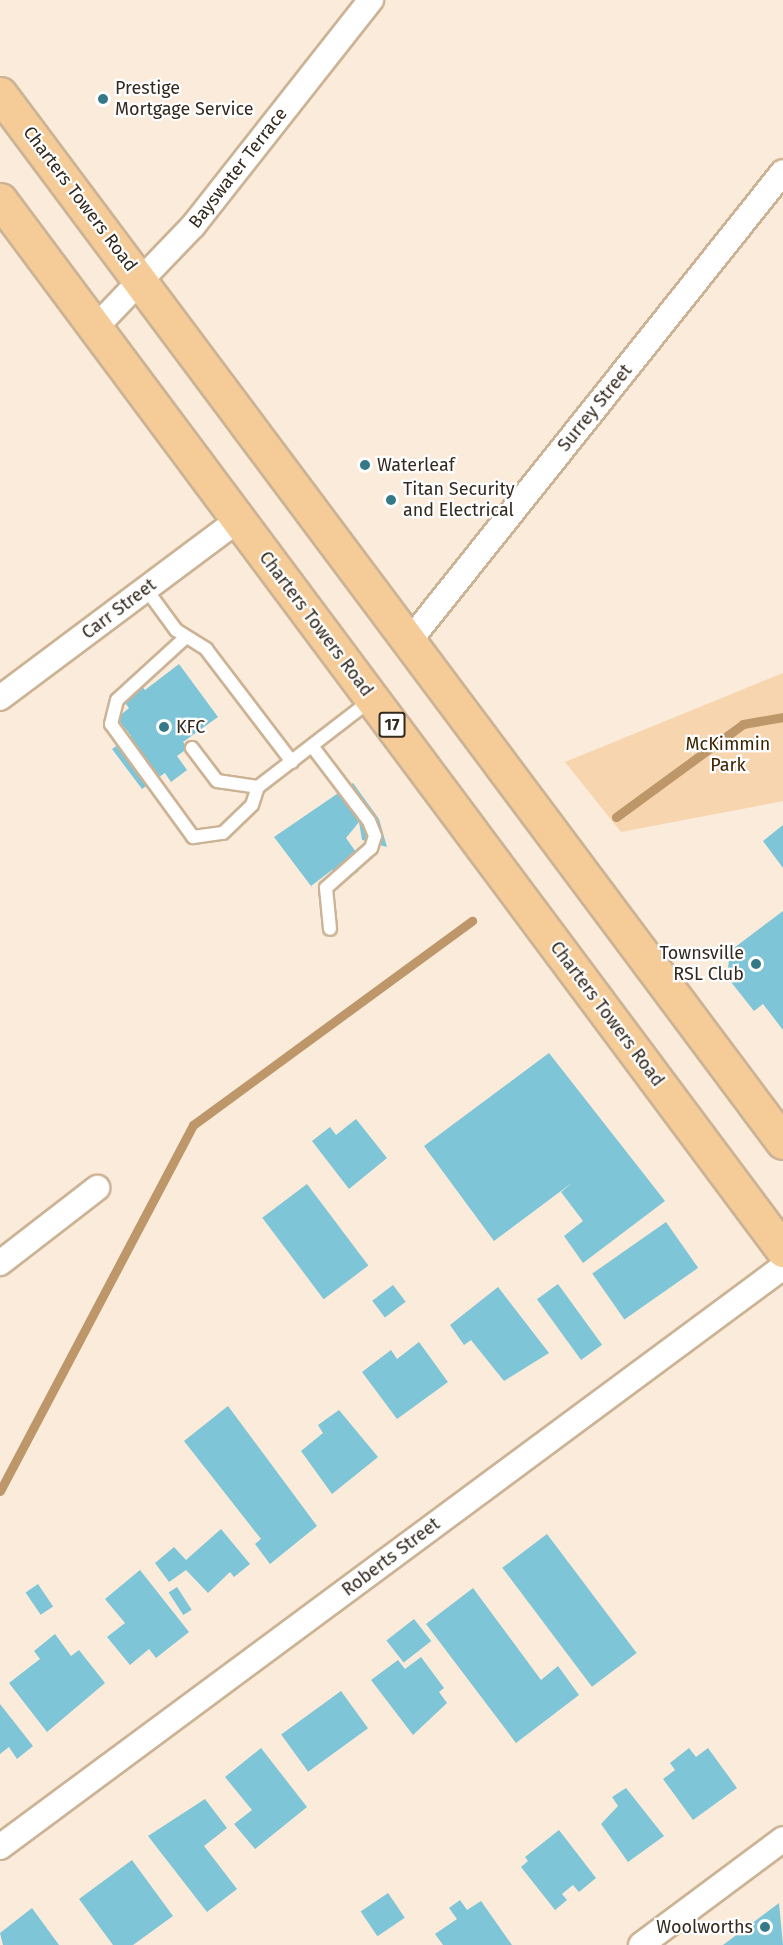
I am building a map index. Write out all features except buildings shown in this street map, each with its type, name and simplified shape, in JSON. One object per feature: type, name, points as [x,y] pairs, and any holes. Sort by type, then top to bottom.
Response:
[{"type":"main road","name":"Charters Towers Road","points":[[0,94],[143,280],[407,644],[783,1142]]},
{"type":"main road","name":"Charters Towers Road","points":[[0,200],[783,1250]]},
{"type":"street","name":"Bayswater Terrace","points":[[96,327],[194,226],[371,0]]},
{"type":"street","name":"Surrey Street","points":[[407,644],[783,172]]},
{"type":"street","name":"Carr Street","points":[[0,698],[238,520]]},
{"type":"street","points":[[0,1263],[97,1188]]},
{"type":"street","name":"Roberts Street","points":[[0,1847],[783,1267]]},
{"type":"street","points":[[641,1945],[783,1839]]},
{"type":"lane","points":[[146,589],[186,638],[206,649],[292,762]]},
{"type":"lane","points":[[186,638],[117,700],[111,724],[194,837],[223,833],[252,805],[258,787],[372,699]]},
{"type":"lane","points":[[312,746],[369,821],[375,836],[366,854],[326,888],[330,929]]},
{"type":"lane","points":[[192,748],[217,781],[258,787]]},
{"type":"green space","name":"McKimmin Park","points":[[783,673],[783,801],[621,832],[565,762]]},
{"type":"waterway","points":[[616,817],[743,724],[783,717]]},
{"type":"waterway","points":[[0,1491],[193,1125],[472,921]]},
{"type":"place","name":"Prestige Mortgage Service","points":[[103,99]]},
{"type":"place","name":"Waterleaf","points":[[365,465]]},
{"type":"place","name":"Titan Security and Electrical","points":[[391,500]]},
{"type":"place","name":"KFC","points":[[164,727]]},
{"type":"place","name":"Townsville RSL Club","points":[[756,964]]},
{"type":"place","name":"Woolworths","points":[[765,1927]]}]
